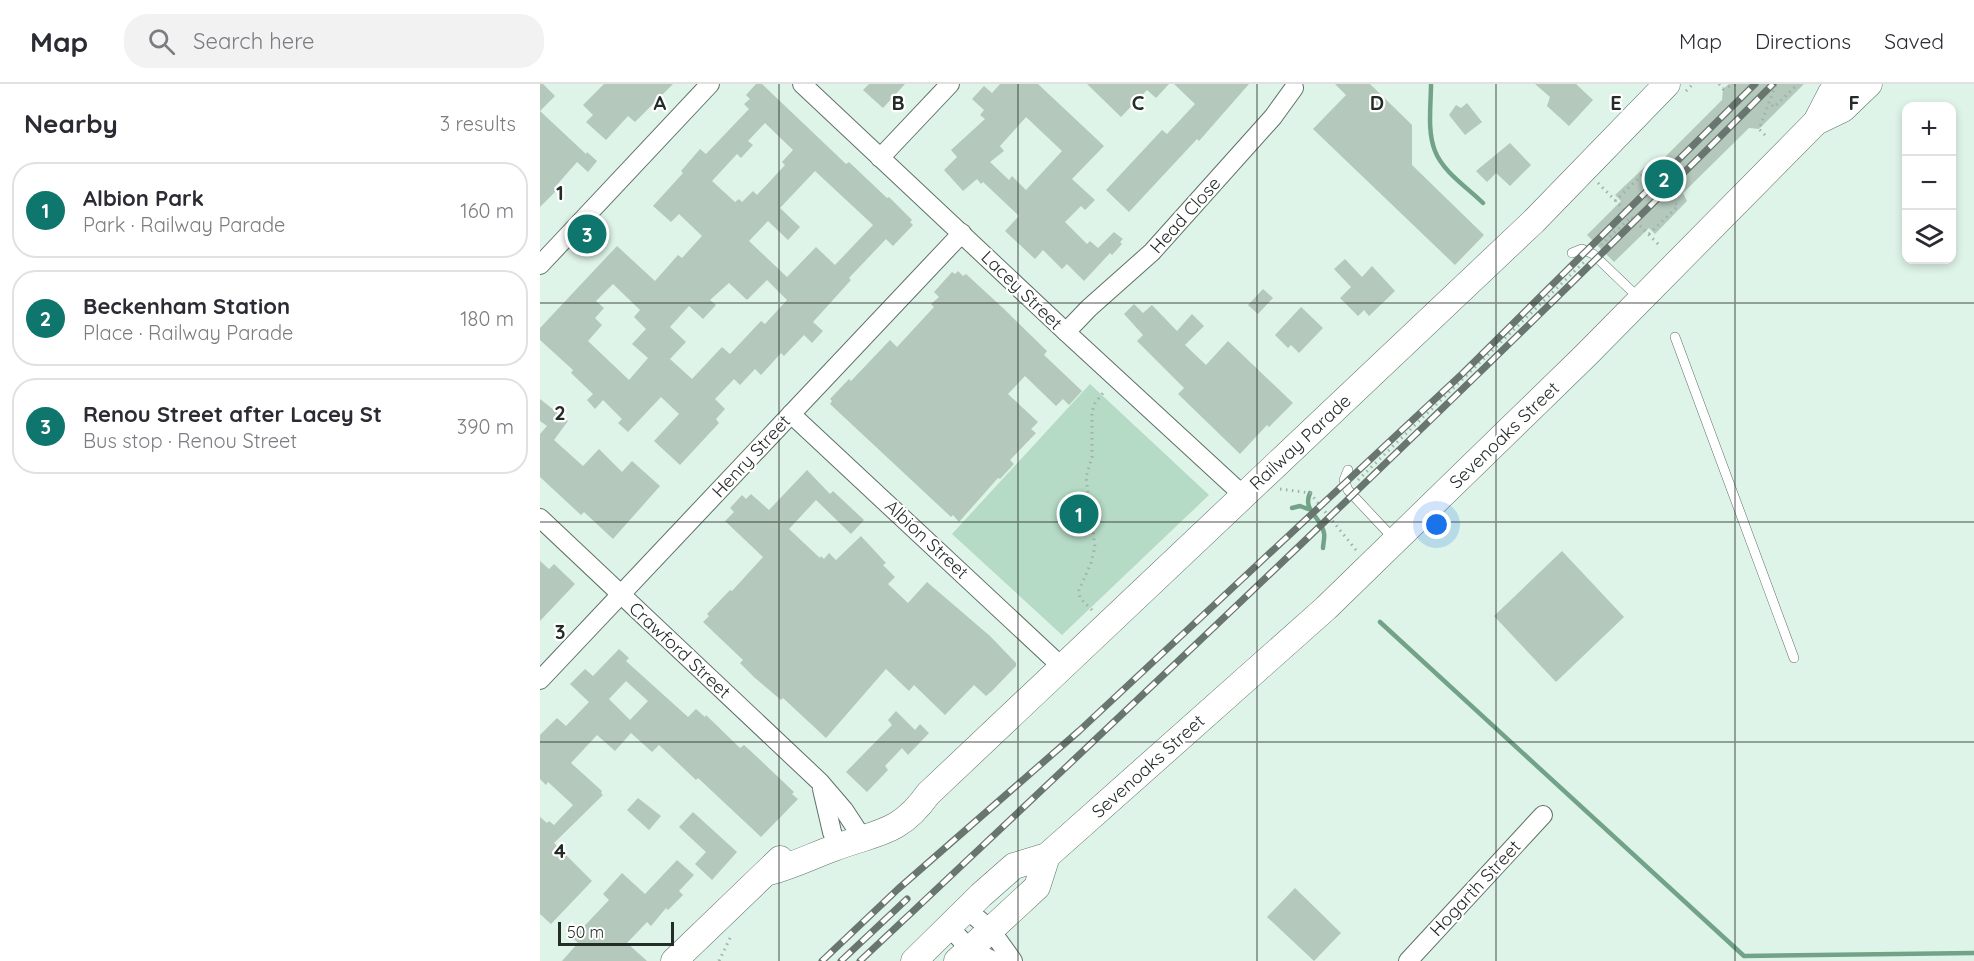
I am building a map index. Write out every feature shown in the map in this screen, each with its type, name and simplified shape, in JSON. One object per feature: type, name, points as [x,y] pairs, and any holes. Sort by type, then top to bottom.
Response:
[{"type":"main road","name":"Railway Parade","points":[[674,961],[769,872],[784,855],[807,842],[847,836],[928,794],[1534,221],[1667,84]]},
{"type":"main road","name":"Sevenoaks Street","points":[[914,961],[1014,866],[1047,856],[1326,608],[1394,539],[1437,501],[1586,355],[1816,122],[1838,84]]},
{"type":"main road","name":"Sevenoaks Street","points":[[1816,122],[1843,109],[1869,84]]},
{"type":"main road","points":[[963,955],[1037,887],[1047,856]]},
{"type":"street","points":[[540,265],[710,84]]},
{"type":"street","name":"Lacey Street","points":[[802,84],[1243,495]]},
{"type":"street","points":[[880,158],[950,84]]},
{"type":"street","name":"Head Close","points":[[1066,332],[1089,308],[1152,252],[1273,117],[1294,88]]},
{"type":"street","name":"Henry Street","points":[[540,680],[962,232]]},
{"type":"street","name":"Albion Street","points":[[791,414],[1061,666]]},
{"type":"street","name":"Crawford Street","points":[[540,518],[820,782],[847,836]]},
{"type":"street","name":"Hogarth Street","points":[[1408,961],[1543,815]]},
{"type":"street","points":[[994,961],[963,955],[957,918],[990,929],[1013,961]]},
{"type":"lane","points":[[1572,253],[1582,249],[1593,254],[1640,299]]},
{"type":"lane","points":[[1675,337],[1794,658]]},
{"type":"lane","points":[[1348,470],[1344,480],[1348,490],[1394,539]]},
{"type":"path","points":[[1719,84],[1723,89],[1736,84]]},
{"type":"path","points":[[1765,135],[1759,129],[1776,84]]},
{"type":"path","points":[[1772,105],[1774,108],[1798,84]]},
{"type":"path","points":[[1615,201],[1646,171],[1648,174]]},
{"type":"path","points":[[1597,183],[1660,246]]},
{"type":"path","points":[[1648,235],[1678,206],[1674,202]]},
{"type":"path","points":[[1348,490],[1631,217]]},
{"type":"path","points":[[1092,610],[1080,598],[1079,590],[1091,563],[1095,547],[1086,477],[1092,457],[1092,412],[1095,403],[1103,393]]},
{"type":"path","points":[[1276,488],[1310,493],[1356,550]]},
{"type":"green space","points":[[1090,384],[1209,495],[1062,635],[952,534]]},
{"type":"building","points":[[540,84],[543,84],[555,96],[540,111]]},
{"type":"building","points":[[604,84],[673,84],[635,122],[628,116],[606,140],[586,122],[593,115],[583,105]]},
{"type":"building","points":[[756,84],[762,84],[846,164],[849,162],[887,198],[889,197],[912,220],[910,222],[913,225],[893,246],[886,239],[849,278],[851,280],[813,322],[823,331],[812,343],[804,335],[784,356],[781,353],[761,375],[755,369],[740,385],[734,379],[715,399],[725,409],[716,419],[719,423],[680,465],[654,441],[679,414],[661,397],[628,432],[618,423],[622,419],[603,400],[595,409],[587,400],[593,394],[571,373],[573,370],[540,340],[540,328],[617,246],[655,281],[678,255],[682,258],[702,236],[679,214],[671,222],[653,206],[683,173],[681,171],[700,149],[706,154],[749,109],[744,104],[750,99],[746,95]],"holes":[[[765,123],[793,150],[782,162],[785,165],[757,195],[753,191],[742,202],[739,199],[735,202],[712,181],[737,154],[741,158],[753,145],[748,141]],[[815,171],[873,225],[835,265],[816,247],[787,277],[749,241],[768,221],[788,240],[800,227],[780,208]],[[767,280],[787,300],[765,324],[761,321],[730,354],[722,347],[692,379],[670,359],[686,342],[670,327],[689,306],[703,319],[716,305],[710,300],[729,283],[747,300]],[[613,284],[640,310],[634,317],[646,329],[632,344],[648,358],[629,380],[588,341],[602,325],[595,318],[604,308],[596,301]]]},
{"type":"building","points":[[869,84],[905,84],[883,108],[863,90]]},
{"type":"building","points":[[1000,84],[1038,84],[1104,146],[1072,179],[1095,200],[1085,210],[1081,206],[1065,222],[1087,244],[1090,241],[1098,248],[1114,232],[1123,239],[1120,242],[1122,244],[1112,255],[1110,253],[1084,281],[1067,264],[1062,269],[1043,250],[1035,259],[1005,231],[1019,216],[983,182],[981,184],[977,179],[963,191],[944,170],[957,157],[951,150],[985,119],[980,115],[984,110],[972,99],[984,86],[992,93]],"holes":[[[1026,117],[1062,151],[1026,190],[1012,176],[1009,180],[990,162],[1004,151],[1000,146]]]},
{"type":"building","points":[[1087,84],[1169,84],[1156,98],[1147,90],[1121,117]]},
{"type":"building","points":[[1174,84],[1249,84],[1199,141],[1197,139],[1129,212],[1106,190],[1162,130],[1167,134],[1195,104]]},
{"type":"building","points":[[1335,84],[1370,84],[1412,125],[1412,165],[1484,235],[1455,265],[1313,129],[1346,95]]},
{"type":"building","points":[[1535,84],[1576,84],[1593,100],[1569,126],[1547,106],[1550,97]]},
{"type":"building","points":[[1729,84],[1804,84],[1759,129],[1749,128],[1683,193],[1687,201],[1655,234],[1649,228],[1614,262],[1587,235],[1621,201],[1615,195],[1649,163],[1656,166],[1722,100],[1723,89]]},
{"type":"building","points":[[1467,103],[1482,122],[1465,135],[1449,115],[1456,105],[1461,108]]},
{"type":"building","points":[[540,111],[586,154],[587,152],[597,161],[588,172],[577,162],[555,187],[558,189],[540,207]]},
{"type":"building","points":[[1510,143],[1531,165],[1510,186],[1496,173],[1487,182],[1476,171]]},
{"type":"building","points":[[1345,259],[1362,277],[1372,266],[1395,291],[1369,316],[1364,310],[1358,316],[1340,298],[1351,287],[1334,269]]},
{"type":"building","points":[[958,271],[963,276],[966,274],[1003,308],[1047,351],[1044,355],[1082,391],[1069,405],[1063,399],[1056,406],[1025,376],[1008,394],[1038,422],[1031,429],[1036,433],[1010,460],[1014,464],[1000,479],[998,478],[959,522],[830,404],[832,401],[830,399],[849,379],[851,381],[890,340],[897,347],[934,307],[931,304],[939,297],[934,292],[952,272],[955,274]]},
{"type":"building","points":[[1263,289],[1273,298],[1258,314],[1248,305]]},
{"type":"building","points":[[1134,304],[1143,313],[1152,305],[1177,331],[1192,314],[1204,326],[1185,345],[1206,365],[1228,341],[1293,403],[1269,427],[1267,425],[1240,454],[1178,394],[1184,388],[1137,341],[1143,335],[1124,314]]},
{"type":"building","points":[[1301,307],[1323,328],[1299,353],[1291,345],[1288,348],[1275,335]]},
{"type":"building","points":[[540,399],[568,421],[554,440],[583,466],[599,449],[622,472],[632,461],[660,486],[613,539],[584,512],[581,515],[540,477],[540,434],[547,426],[540,421]]},
{"type":"building","points":[[807,470],[830,494],[833,491],[864,520],[851,534],[816,500],[789,529],[820,558],[821,556],[824,559],[829,553],[836,560],[861,536],[886,563],[883,565],[895,577],[888,584],[908,603],[927,582],[990,636],[1016,663],[1016,666],[986,696],[974,685],[945,715],[914,685],[909,691],[886,669],[826,738],[783,698],[781,700],[755,678],[740,663],[743,660],[703,622],[709,616],[707,614],[763,557],[725,521],[734,512],[730,508],[742,495],[746,499],[751,494],[769,510]]},
{"type":"building","points":[[1562,551],[1624,617],[1556,682],[1494,616]]},
{"type":"building","points":[[540,561],[549,569],[554,564],[575,584],[540,621]]},
{"type":"building","points":[[619,649],[629,658],[626,661],[688,717],[696,709],[705,717],[706,715],[740,748],[744,745],[794,792],[792,794],[798,799],[761,837],[659,745],[652,752],[631,733],[615,751],[597,735],[571,763],[602,791],[603,795],[554,843],[592,881],[551,924],[540,914],[540,817],[554,825],[573,805],[548,782],[546,785],[540,779],[540,735],[557,718],[566,726],[589,702],[570,684],[585,669],[593,676]],"holes":[[[626,681],[648,701],[630,720],[609,699]]]},
{"type":"building","points":[[896,711],[915,730],[920,724],[929,733],[908,755],[902,748],[885,766],[888,770],[867,792],[846,772],[892,725],[888,720]]},
{"type":"building","points":[[638,798],[661,816],[649,830],[627,810]]},
{"type":"building","points":[[693,812],[737,852],[712,880],[695,864],[706,852],[679,827]]},
{"type":"building","points":[[677,860],[694,875],[679,891],[683,895],[668,910],[666,908],[651,926],[647,922],[627,943],[647,961],[562,961],[578,943],[573,938],[609,900],[603,894],[622,873],[645,894]]},
{"type":"building","points":[[1295,888],[1341,933],[1314,961],[1267,917]]},
{"type":"waterway","points":[[1431,84],[1430,127],[1435,151],[1450,173],[1483,203]]},
{"type":"waterway","points":[[1310,493],[1308,504],[1322,527],[1323,548]]},
{"type":"waterway","points":[[1292,508],[1300,506],[1308,509]]},
{"type":"waterway","points":[[1380,622],[1744,956],[1974,953]]},
{"type":"railway","points":[[822,961],[898,889],[1079,731],[1463,373],[1755,84]]},
{"type":"railway","points":[[860,961],[1320,526],[1773,84]]},
{"type":"railway","points":[[841,961],[907,899]]},
{"type":"place","name":"Beckenham Station","points":[[1664,179]]},
{"type":"place","name":"Renou Street after Lacey St","points":[[587,234]]},
{"type":"place","name":"Albion Park","points":[[1079,514]]}]
